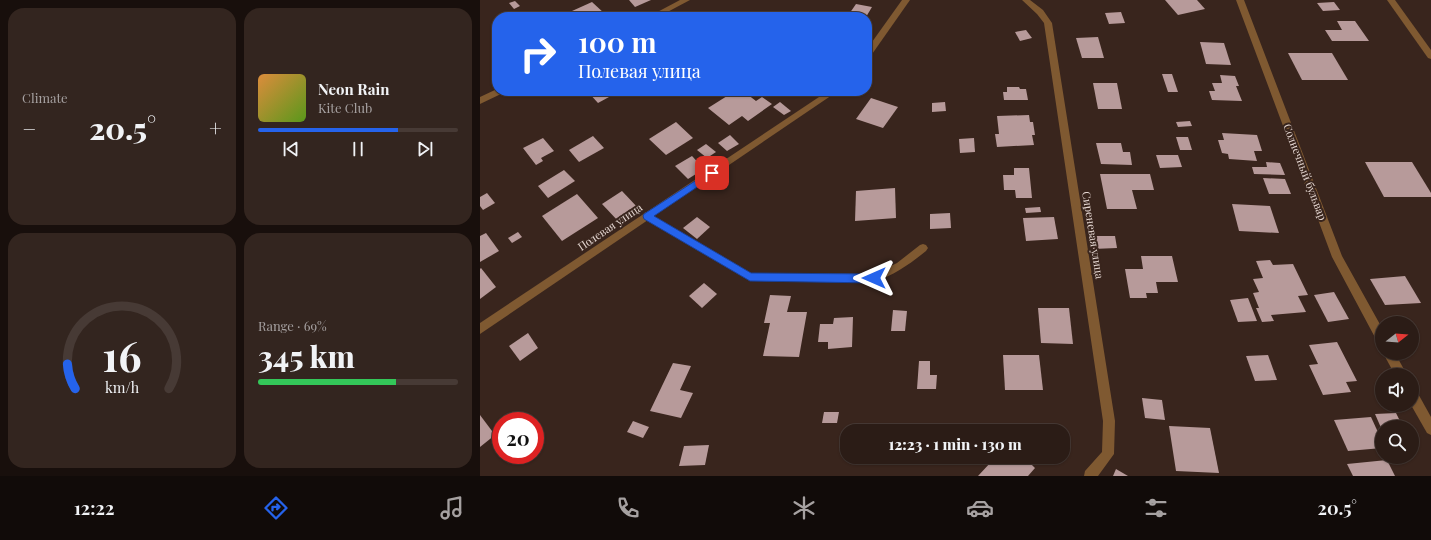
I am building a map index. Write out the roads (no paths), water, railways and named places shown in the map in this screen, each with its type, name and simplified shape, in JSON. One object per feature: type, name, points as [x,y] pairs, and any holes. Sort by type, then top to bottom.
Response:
[{"type":"street","points":[[662,12],[686,0]]},
{"type":"street","points":[[872,47],[906,0]]},
{"type":"street","name":"Сиреневая улица","points":[[1026,0],[1040,12],[1048,23],[1109,421],[1108,454],[1090,476]]},
{"type":"street","name":"Солнечный бульвар","points":[[1240,0],[1337,257],[1375,327]]},
{"type":"street","points":[[1390,0],[1431,56]]},
{"type":"street","points":[[480,100],[492,95]]},
{"type":"street","name":"Полевая улица","points":[[480,330],[827,96]]},
{"type":"street","points":[[1419,407],[1431,429]]},
{"type":"lane","points":[[647,216],[750,277],[874,278],[888,274],[898,268],[923,248]]}]
